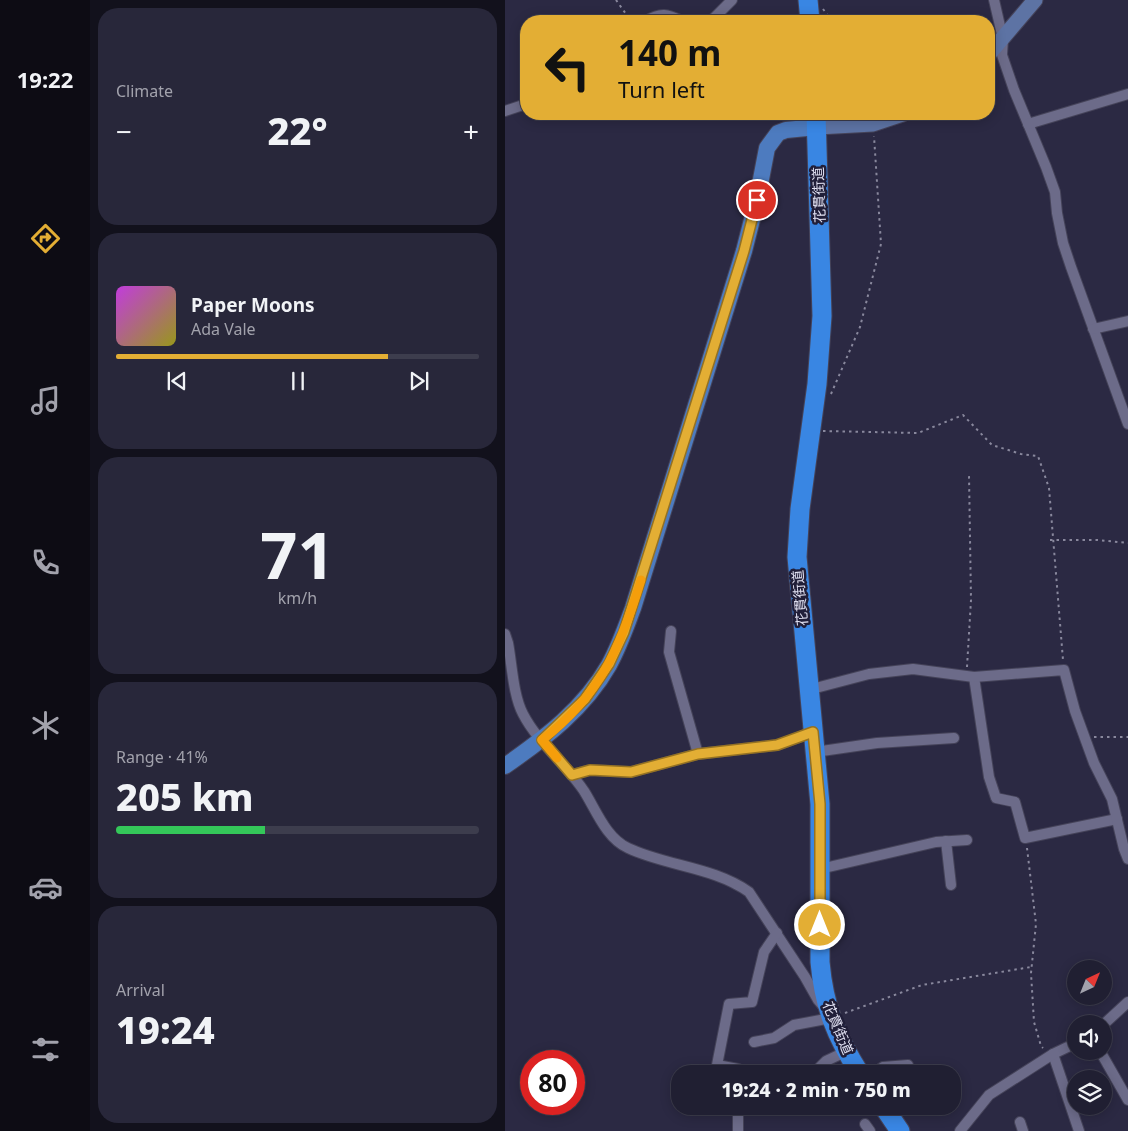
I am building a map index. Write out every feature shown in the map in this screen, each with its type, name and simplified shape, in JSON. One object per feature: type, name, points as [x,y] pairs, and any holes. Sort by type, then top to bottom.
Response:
[{"type":"highway","name":"花貫街道","points":[[817,120],[822,316],[817,384],[800,509],[797,557],[820,804],[820,962],[822,983],[829,1015],[856,1065]]},
{"type":"highway","points":[[889,1115],[900,1131]]},
{"type":"main road","points":[[505,766],[542,740],[585,699],[609,664],[624,632],[744,251],[757,200],[767,148],[778,133],[817,120]]},
{"type":"street","points":[[717,15],[732,0]]},
{"type":"street","points":[[994,0],[1003,39],[1002,56],[1055,192],[1063,243],[1128,424]]},
{"type":"street","points":[[995,48],[1035,0]]},
{"type":"street","points":[[1028,124],[1128,94]]},
{"type":"street","points":[[505,111],[520,106]]},
{"type":"street","points":[[817,120],[873,124],[885,120]]},
{"type":"street","points":[[1093,329],[1128,321]]},
{"type":"street","points":[[671,631],[669,652],[698,754]]},
{"type":"street","points":[[505,634],[518,701],[523,714],[572,775],[616,840],[641,854],[708,874],[739,885],[749,892],[756,900],[829,1015],[794,1025],[774,1038],[754,1042]]},
{"type":"street","points":[[808,690],[869,674],[913,669],[970,677],[1064,670],[1084,737],[1094,763],[1112,799],[1128,859]]},
{"type":"street","points":[[970,677],[989,777],[996,798],[1015,802],[1025,838],[1117,820]]},
{"type":"street","points":[[572,775],[590,770],[631,772],[698,754],[777,745],[813,732]]},
{"type":"street","points":[[815,752],[877,743],[954,738]]},
{"type":"street","points":[[820,869],[936,842],[967,840]]},
{"type":"street","points":[[946,841],[951,885]]},
{"type":"street","points":[[721,1065],[717,1064],[729,1004],[753,1002],[764,952],[777,933]]},
{"type":"street","points":[[1112,1017],[1128,1002]]},
{"type":"street","points":[[960,1131],[989,1095],[1053,1054],[1067,1047]]},
{"type":"street","points":[[821,1065],[825,1061],[847,1051]]},
{"type":"street","points":[[1053,1054],[1079,1131]]},
{"type":"street","points":[[1104,1060],[1128,1100]]},
{"type":"street","points":[[738,1115],[738,1131]]},
{"type":"path","points":[[616,0],[627,15]]},
{"type":"path","points":[[814,3],[826,15]]},
{"type":"path","points":[[829,397],[860,327],[881,244],[873,124]]},
{"type":"path","points":[[811,430],[918,432],[963,415],[992,445],[1021,454],[1038,456],[1049,488],[1064,670]]},
{"type":"path","points":[[969,475],[970,677]]},
{"type":"path","points":[[1050,540],[1097,540],[1128,543]]},
{"type":"path","points":[[1084,737],[1128,737]]},
{"type":"path","points":[[1025,838],[1036,924],[1031,967],[1035,1022],[1041,1046],[1053,1054]]},
{"type":"path","points":[[829,1015],[922,985],[1031,967]]},
{"type":"slow traffic","points":[[557,758],[542,740],[585,699],[609,664],[624,632],[641,580]]},
{"type":"route","points":[[757,200],[744,251],[624,632],[609,664],[585,699],[542,740],[572,775],[590,770],[631,772],[698,754],[777,745],[813,732],[820,804],[820,925]]}]
